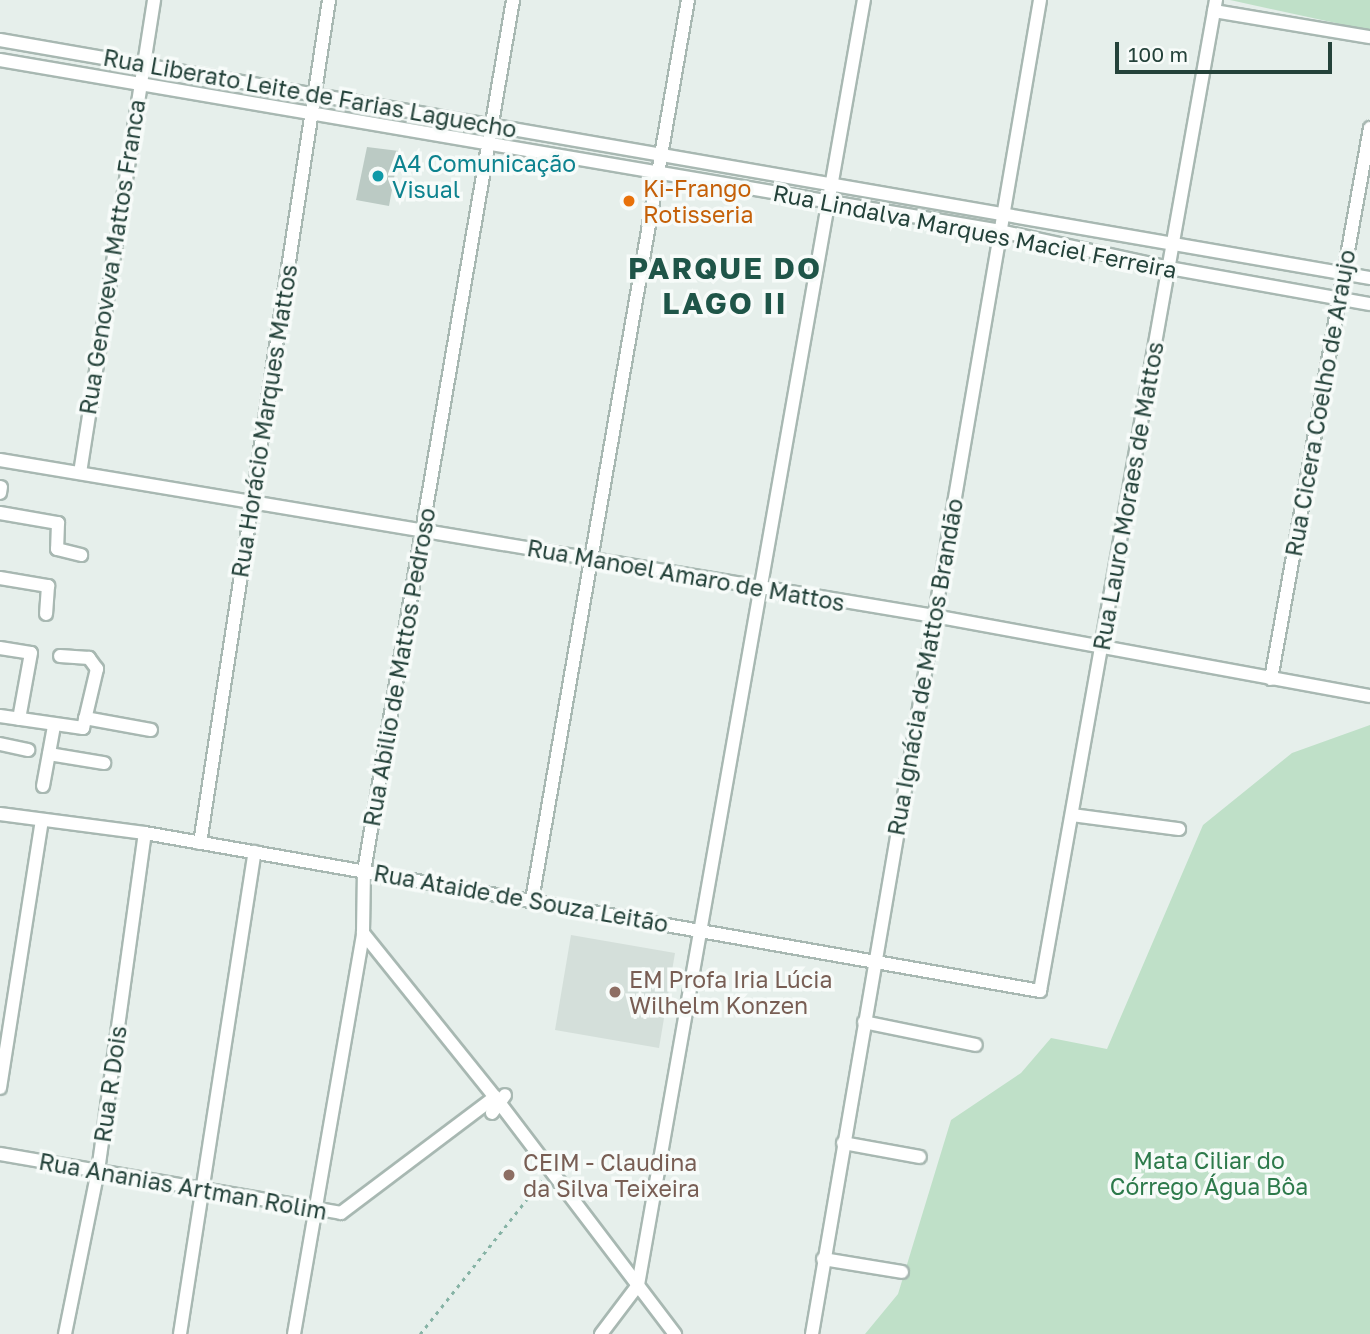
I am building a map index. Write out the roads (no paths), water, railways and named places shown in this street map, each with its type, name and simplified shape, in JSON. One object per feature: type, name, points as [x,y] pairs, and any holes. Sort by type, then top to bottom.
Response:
[{"type":"street","name":"Rua Genoveva Mattos Franca","points":[[80,473],[154,0]]},
{"type":"street","name":"Rua Horácio Marques Mattos","points":[[200,843],[329,0]]},
{"type":"street","name":"Rua Abilio de Mattos Pedroso","points":[[294,1334],[363,933],[364,871],[513,0]]},
{"type":"street","points":[[532,900],[597,560],[688,0]]},
{"type":"street","points":[[601,1334],[643,1292],[864,0]]},
{"type":"street","name":"Rua Ignácia de Mattos Brandão","points":[[812,1334],[864,1022],[868,958],[1040,0]]},
{"type":"street","points":[[1215,5],[1370,37]]},
{"type":"street","name":"Rua Lauro Moraes de Mattos","points":[[1040,991],[1215,5]]},
{"type":"street","name":"Rua Liberato Leite de Farias Laguecho","points":[[0,40],[662,155]]},
{"type":"street","name":"Rua Lindalva Marques Maciel Ferreira","points":[[0,60],[659,174],[828,209],[1000,231],[1168,268],[1370,304]]},
{"type":"street","name":"Rua Cicera Coelho de Araujo","points":[[1271,679],[1370,128]]},
{"type":"street","name":"Rua Lindalva Marques Maciel Ferreira","points":[[662,155],[1174,240],[1370,278]]},
{"type":"street","name":"Rua Manoel Amaro de Mattos","points":[[0,460],[929,615],[1101,649],[1370,696]]},
{"type":"street","points":[[0,513],[58,523],[57,549],[81,555]]},
{"type":"street","points":[[0,578],[48,586],[46,614]]},
{"type":"street","points":[[0,648],[31,653],[19,719]]},
{"type":"street","points":[[0,716],[79,731],[85,718],[94,663],[89,658],[60,656]]},
{"type":"street","points":[[85,718],[151,730]]},
{"type":"street","points":[[43,786],[54,726]]},
{"type":"street","points":[[0,744],[28,750]]},
{"type":"street","points":[[49,754],[104,764]]},
{"type":"street","name":"Rua Ataide de Souza Leitão","points":[[0,814],[145,833],[705,928],[1040,991]]},
{"type":"street","points":[[1072,815],[1179,830]]},
{"type":"street","points":[[0,1088],[42,821]]},
{"type":"street","name":"Rua R Dois","points":[[65,1334],[98,1171],[145,833]]},
{"type":"street","points":[[180,1334],[205,1188],[255,852]]},
{"type":"street","points":[[363,933],[498,1102],[675,1334]]},
{"type":"street","points":[[864,1022],[976,1045]]},
{"type":"street","name":"Rua Ananias Artman Rolim","points":[[0,1154],[205,1188],[316,1211],[341,1213],[498,1102]]},
{"type":"street","points":[[843,1143],[920,1157]]},
{"type":"street","points":[[823,1259],[902,1272]]},
{"type":"place","name":"A4 Comunicação Visual","points":[[378,176]]},
{"type":"place","name":"Ki-Frango Rotisseria","points":[[629,201]]},
{"type":"place","name":"EM Profª Iria Lúcia Wilhelm Konzen","points":[[615,992]]},
{"type":"place","name":"CEIM - Claudina da Silva Teixeira","points":[[509,1175]]},
{"type":"district","name":"PARQUE DO LAGO II","points":[[725,285]]},
{"type":"park label","name":"Mata Ciliar do Córrego Água Bôa","points":[[1209,1173]]}]
